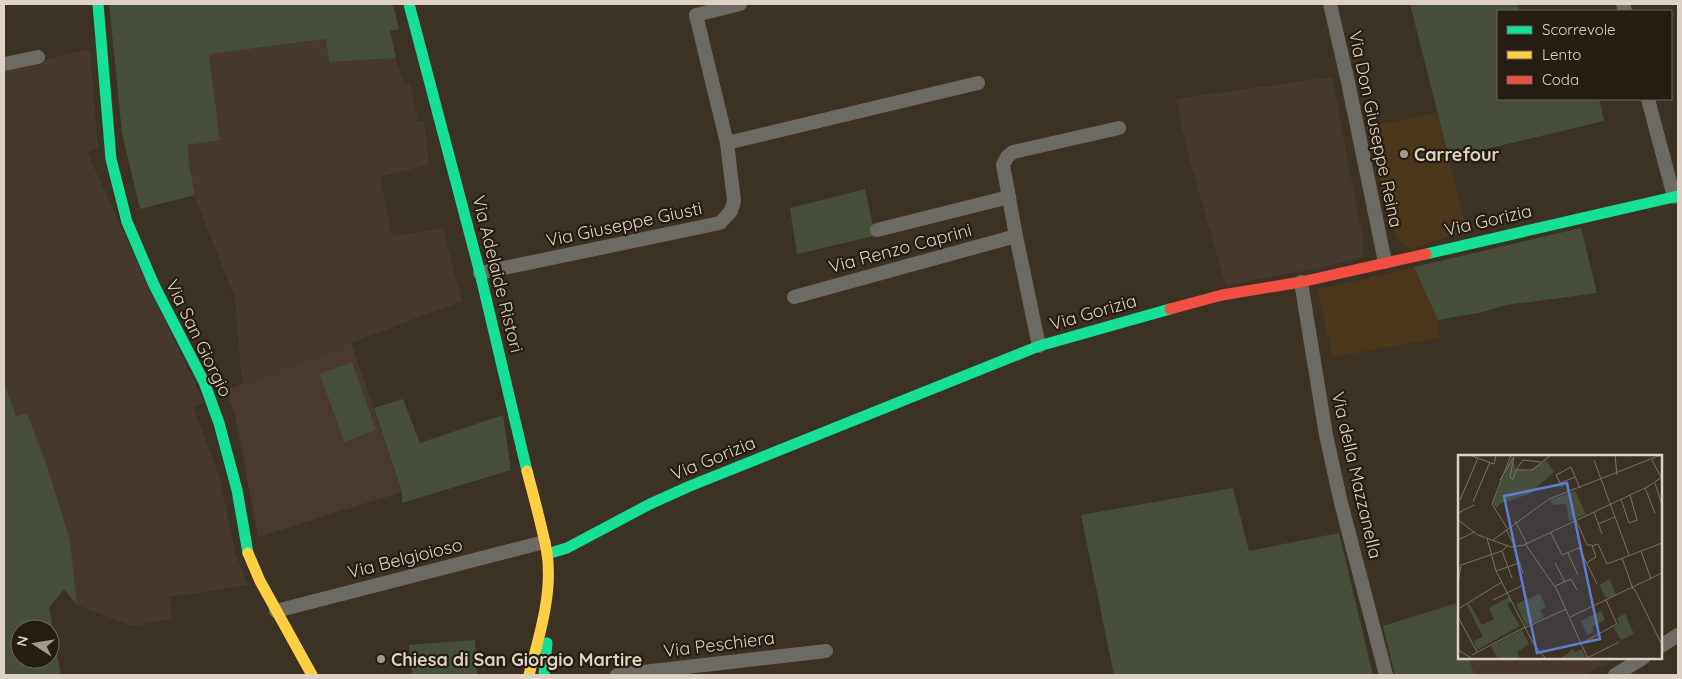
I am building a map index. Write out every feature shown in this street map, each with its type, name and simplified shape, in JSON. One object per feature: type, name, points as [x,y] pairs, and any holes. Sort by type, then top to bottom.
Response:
[{"type":"street","name":"Via San Giorgio","points":[[98,4],[111,159],[127,222],[154,285],[204,382],[220,422],[237,490],[248,553],[260,581],[312,675]]},
{"type":"street","name":"Via Adelaide Ristori","points":[[409,4],[480,273],[546,548],[549,573],[547,592]]},
{"type":"street","name":"Via Giuseppe Giusti","points":[[480,273],[720,224],[731,211],[734,201],[727,143],[695,9],[740,4]]},
{"type":"street","name":"Via Don Giuseppe Reina","points":[[1330,4],[1385,262]]},
{"type":"street","points":[[4,64],[38,57]]},
{"type":"street","points":[[727,143],[978,83]]},
{"type":"street","points":[[1648,100],[1676,196]]},
{"type":"street","points":[[1039,346],[1003,166],[1013,152],[1119,128]]},
{"type":"street","name":"Via Gorizia","points":[[546,548],[567,548],[650,504],[690,486],[1039,346],[1082,332],[1253,288],[1300,282],[1676,196]]},
{"type":"street","name":"Via Renzo Caprini","points":[[877,230],[1009,197]]},
{"type":"street","name":"Via Renzo Caprini","points":[[794,297],[1016,236]]},
{"type":"street","name":"Via della Mazzanella","points":[[1300,282],[1326,435],[1341,503],[1386,675]]},
{"type":"street","name":"Via Belgioioso","points":[[276,611],[546,548]]},
{"type":"street","points":[[529,675],[547,592]]},
{"type":"street","points":[[544,675],[549,630],[547,592]]},
{"type":"street","points":[[1662,645],[1678,635]]},
{"type":"street","name":"Via Peschiera","points":[[617,675],[717,669],[826,650]]},
{"type":"street","points":[[1615,675],[1641,659]]},
{"type":"shaded area","points":[[326,39],[329,62],[396,58],[404,84],[410,85],[418,121],[424,121],[429,164],[380,177],[392,236],[443,228],[462,301],[242,384],[235,298],[195,197],[189,165],[188,145],[220,140],[209,54]]},
{"type":"shaded area","points":[[84,50],[90,53],[98,148],[87,152],[204,403],[193,407],[219,476],[235,552],[248,585],[169,597],[172,619],[133,626],[77,605],[70,540],[47,466],[27,413],[17,417],[4,383],[4,70]]},
{"type":"shaded area","points":[[1332,77],[1363,240],[1363,257],[1315,269],[1226,286],[1189,158],[1176,99]]},
{"type":"shaded area","points":[[1437,113],[1467,231],[1409,249],[1396,237],[1366,127]]},
{"type":"shaded area","points":[[1414,267],[1438,320],[1439,338],[1333,357],[1317,290]]},
{"type":"shaded area","points":[[351,343],[402,492],[258,537],[236,420],[227,390]]},
{"type":"shaded area","points":[[1458,602],[1458,659],[1615,659],[1584,675],[1395,675],[1383,626]]},
{"type":"green space","points":[[109,4],[393,4],[399,29],[390,31],[396,58],[329,62],[326,39],[209,54],[220,140],[188,145],[189,165],[195,195],[140,209],[122,133]]},
{"type":"green space","points":[[1410,4],[1518,4],[1519,10],[1497,10],[1497,100],[1599,100],[1604,121],[1449,158]]},
{"type":"green space","points":[[865,189],[874,236],[797,254],[790,208]]},
{"type":"green space","points":[[1581,228],[1597,293],[1506,305],[1479,313],[1438,320],[1414,267]]},
{"type":"green space","points":[[352,362],[376,430],[344,442],[320,374]]},
{"type":"green space","points":[[4,383],[16,416],[27,413],[47,466],[70,540],[77,605],[64,589],[49,608],[51,619],[10,619],[10,669],[60,669],[61,675],[4,675]]},
{"type":"green space","points":[[403,399],[420,443],[503,415],[511,470],[402,503],[402,492],[374,408]]},
{"type":"green space","points":[[1233,488],[1249,551],[1339,533],[1373,675],[1114,675],[1081,515]]},
{"type":"green space","points":[[1455,604],[1458,618],[1458,659],[1469,659],[1474,675],[1395,675],[1383,626]]},
{"type":"green space","points":[[475,640],[477,674],[412,675],[409,645]]},
{"type":"traffic: fast","points":[[98,4],[111,159],[127,222],[154,285],[204,382],[219,423],[237,490],[248,553]]},
{"type":"traffic: fast","points":[[409,4],[480,273],[527,471]]},
{"type":"traffic: fast","points":[[1426,254],[1678,196]]},
{"type":"traffic: fast","points":[[547,554],[567,548],[650,504],[690,486],[1039,346],[1170,309]]},
{"type":"traffic: fast","points":[[544,675],[547,643]]},
{"type":"traffic: slow","points":[[527,471],[543,533],[548,568],[547,599],[529,675]]},
{"type":"traffic: slow","points":[[248,553],[260,581],[312,675]]},
{"type":"traffic: jam","points":[[1170,309],[1222,295],[1301,282],[1426,254]]},
{"type":"place","name":"Carrefour","points":[[1404,154]]},
{"type":"place","name":"Chiesa di San Giorgio Martire","points":[[381,659]]}]
